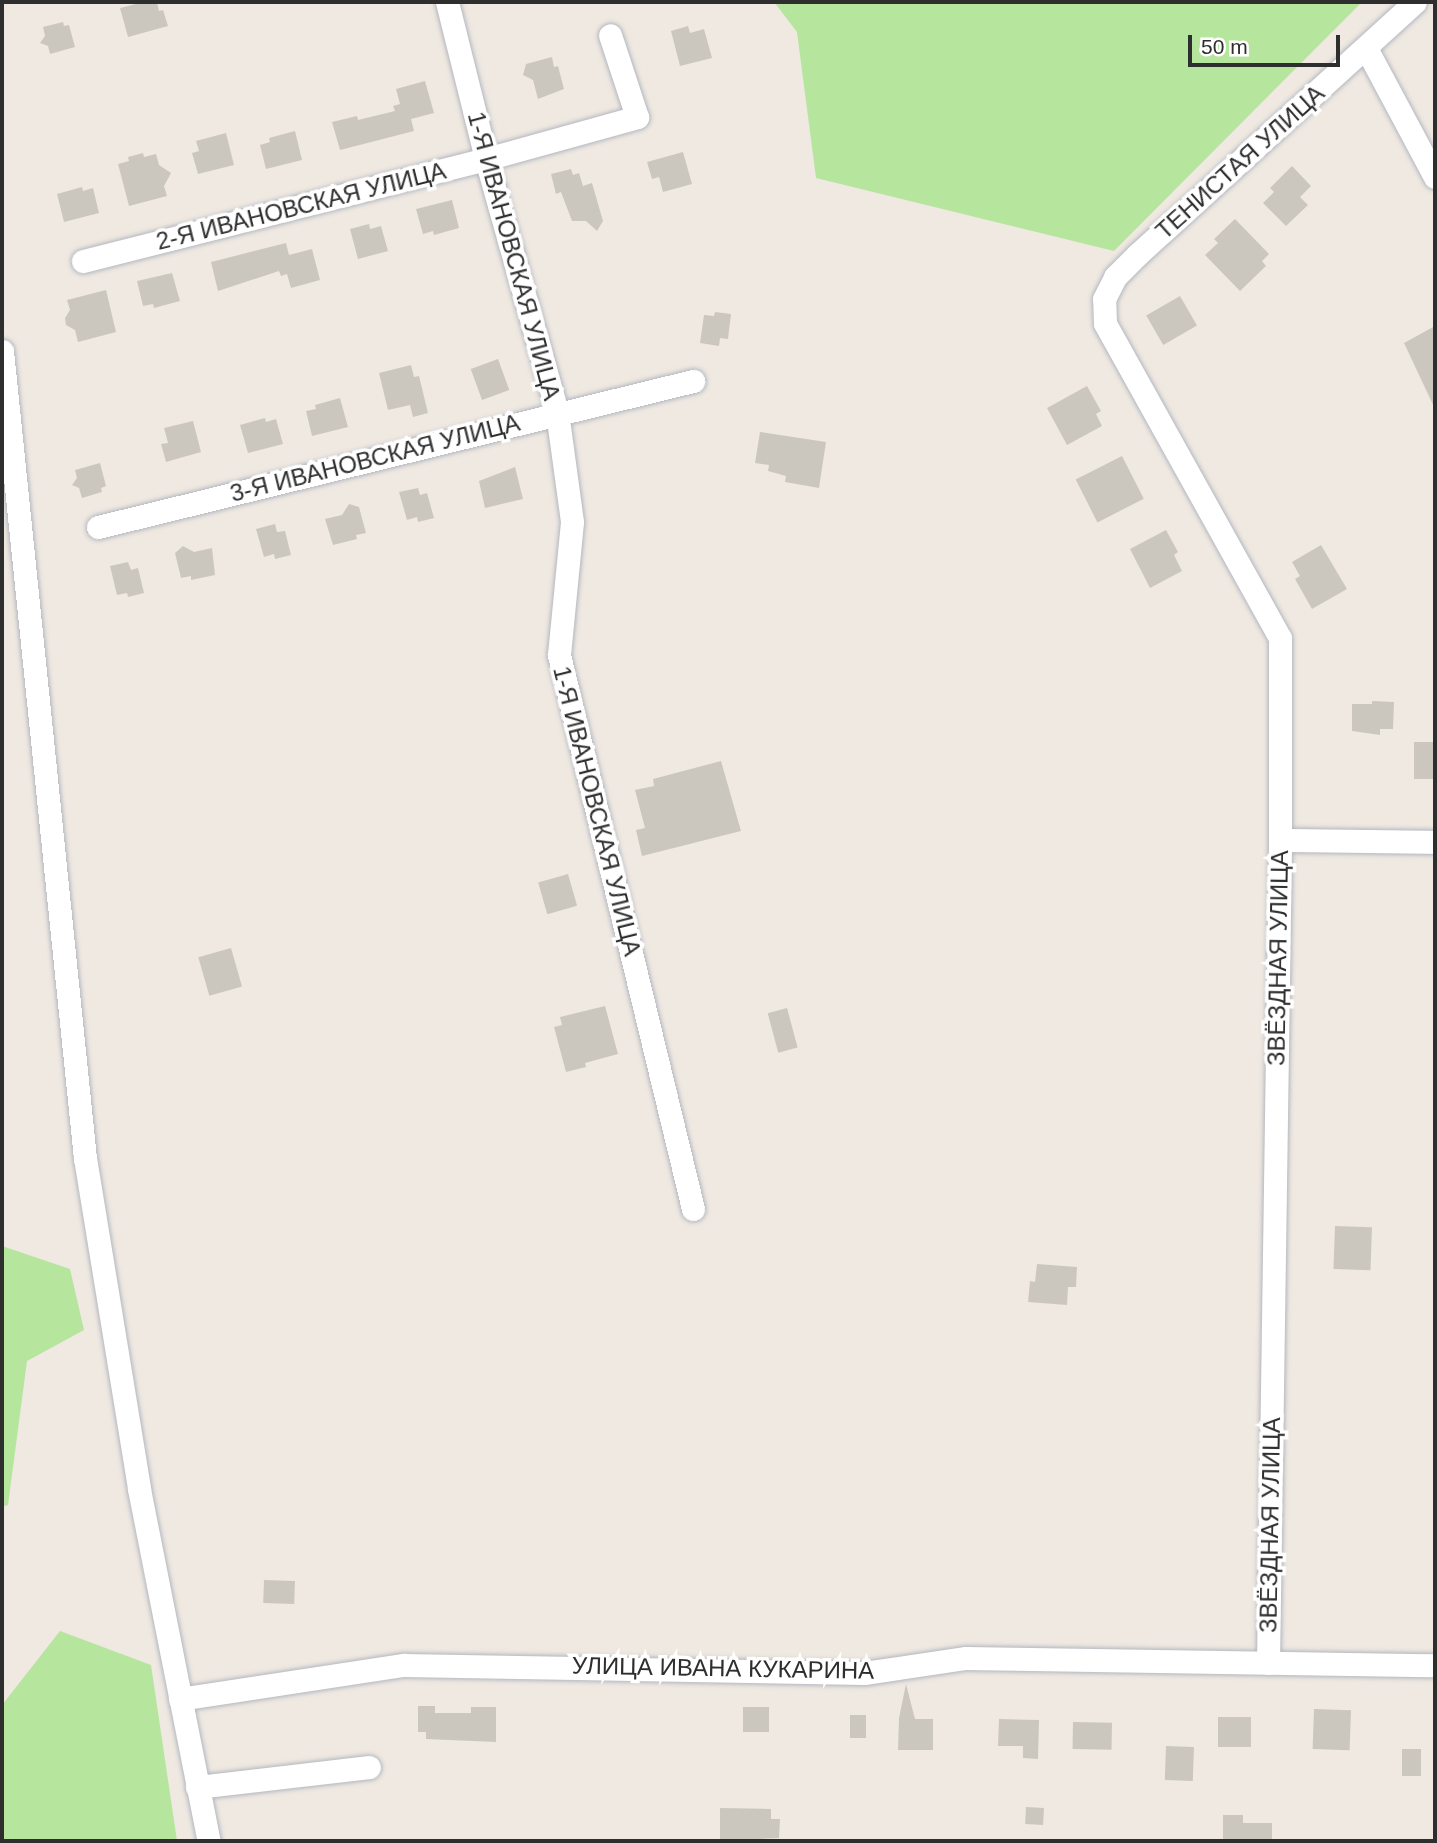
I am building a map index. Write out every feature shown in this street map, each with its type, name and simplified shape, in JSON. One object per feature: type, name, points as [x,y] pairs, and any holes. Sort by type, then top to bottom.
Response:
[{"type":"street","name":"1-Я ИВАНОВСКАЯ УЛИЦА","points":[[447,2],[486,159],[557,412],[572,522],[559,655],[693,1209]]},
{"type":"street","name":"ТЕНИСТАЯ УЛИЦА","points":[[1104,299],[1115,277],[1138,254],[1415,2]]},
{"type":"street","name":"2-Я ИВАНОВСКАЯ УЛИЦА","points":[[83,261],[486,159],[637,117],[610,35]]},
{"type":"street","points":[[1366,48],[1435,177]]},
{"type":"street","name":"ЗВЁЗДНАЯ УЛИЦА","points":[[1104,299],[1105,323],[1280,638],[1280,840],[1268,1663]]},
{"type":"street","points":[[2,351],[85,1158],[139,1489],[209,1841]]},
{"type":"street","name":"3-Я ИВАНОВСКАЯ УЛИЦА","points":[[98,527],[557,412],[693,381]]},
{"type":"street","points":[[1280,840],[1435,842]]},
{"type":"street","name":"УЛИЦА ИВАНА КУКАРИНА","points":[[180,1699],[403,1665],[864,1673],[965,1658],[1435,1665]]},
{"type":"street","points":[[197,1787],[369,1767]]},
{"type":"green space","points":[[774,2],[1362,2],[1114,251],[816,178],[797,32]]},
{"type":"green space","points":[[2,1246],[70,1269],[84,1330],[27,1361],[8,1505],[2,1507]]},
{"type":"green space","points":[[60,1631],[151,1665],[177,1841],[2,1841],[2,1705]]},
{"type":"building","points":[[157,2],[159,11],[163,10],[168,26],[128,37],[120,8]]},
{"type":"building","points":[[63,22],[64,26],[69,25],[75,47],[50,54],[48,46],[40,43],[45,36],[43,27]]},
{"type":"building","points":[[688,26],[690,33],[704,29],[712,58],[680,66],[671,31]]},
{"type":"building","points":[[552,57],[554,67],[558,66],[564,89],[538,99],[533,80],[523,75],[526,64]]},
{"type":"building","points":[[425,81],[434,113],[411,119],[414,131],[340,150],[332,122],[357,116],[358,120],[395,111],[393,106],[400,104],[396,89]]},
{"type":"building","points":[[295,131],[302,160],[266,169],[260,145],[270,142],[269,138]]},
{"type":"building","points":[[226,133],[234,165],[198,174],[192,153],[199,151],[196,141]]},
{"type":"building","points":[[683,152],[692,184],[663,192],[659,177],[652,179],[647,162]]},
{"type":"building","points":[[143,153],[144,157],[156,154],[159,165],[171,173],[164,186],[167,196],[129,206],[118,164],[129,161],[128,157]]},
{"type":"building","points":[[1292,166],[1311,186],[1300,197],[1308,205],[1286,226],[1263,203],[1274,192],[1270,188]]},
{"type":"building","points":[[571,169],[573,175],[579,173],[583,186],[592,183],[603,221],[597,231],[586,221],[572,221],[561,192],[556,194],[551,174]]},
{"type":"building","points":[[82,187],[83,191],[93,188],[99,213],[64,222],[57,194]]},
{"type":"building","points":[[452,200],[459,228],[434,235],[433,231],[423,234],[416,209]]},
{"type":"building","points":[[1235,219],[1269,254],[1262,261],[1266,266],[1240,291],[1205,255],[1218,243],[1214,239]]},
{"type":"building","points":[[369,224],[370,229],[381,226],[388,251],[358,259],[350,229]]},
{"type":"building","points":[[286,243],[289,255],[312,249],[320,280],[291,288],[287,274],[281,276],[279,271],[218,291],[211,262]]},
{"type":"building","points":[[172,273],[180,301],[154,308],[153,304],[143,306],[137,281]]},
{"type":"building","points":[[106,290],[116,332],[78,342],[75,330],[66,325],[65,318],[70,310],[67,300]]},
{"type":"building","points":[[1180,296],[1197,325],[1163,345],[1146,316]]},
{"type":"building","points":[[715,312],[731,314],[728,339],[720,338],[719,346],[700,343],[704,315],[714,316]]},
{"type":"building","points":[[1435,326],[1435,409],[1404,343]]},
{"type":"building","points":[[498,359],[509,390],[482,400],[471,369]]},
{"type":"building","points":[[411,365],[414,377],[419,376],[428,413],[413,417],[410,405],[388,410],[379,373]]},
{"type":"building","points":[[1087,386],[1101,411],[1096,414],[1102,426],[1067,445],[1047,408]]},
{"type":"building","points":[[340,398],[348,427],[312,436],[306,411],[316,409],[315,405]]},
{"type":"building","points":[[265,418],[266,422],[276,419],[283,444],[248,453],[240,425]]},
{"type":"building","points":[[193,421],[201,452],[166,462],[161,444],[168,443],[164,428]]},
{"type":"building","points":[[760,432],[826,442],[819,488],[785,482],[786,476],[768,471],[769,465],[755,463]]},
{"type":"building","points":[[1122,456],[1144,499],[1097,522],[1076,480]]},
{"type":"building","points":[[100,463],[106,486],[101,488],[102,492],[82,498],[79,488],[72,485],[77,478],[75,470]]},
{"type":"building","points":[[515,467],[523,499],[485,508],[479,481]]},
{"type":"building","points":[[418,488],[420,495],[427,493],[434,518],[418,522],[417,517],[407,520],[399,492]]},
{"type":"building","points":[[349,504],[359,507],[366,533],[356,535],[357,539],[333,545],[325,519],[342,515]]},
{"type":"building","points":[[275,524],[277,532],[285,531],[291,555],[275,559],[274,554],[264,557],[256,529]]},
{"type":"building","points":[[1166,530],[1178,552],[1174,555],[1182,571],[1150,588],[1130,549]]},
{"type":"building","points":[[1321,545],[1347,589],[1312,609],[1295,579],[1300,576],[1292,562]]},
{"type":"building","points":[[183,546],[194,552],[212,548],[215,575],[191,580],[191,576],[181,578],[175,553]]},
{"type":"building","points":[[128,562],[131,570],[138,568],[144,593],[128,597],[127,593],[117,595],[110,566]]},
{"type":"building","points":[[1372,701],[1394,702],[1393,729],[1380,729],[1380,735],[1352,731],[1352,704],[1372,704]]},
{"type":"building","points":[[1414,742],[1435,742],[1435,779],[1414,779]]},
{"type":"building","points":[[721,761],[741,831],[642,856],[636,830],[645,828],[635,790],[654,786],[653,779]]},
{"type":"building","points":[[568,874],[577,906],[547,914],[538,883]]},
{"type":"building","points":[[231,948],[242,986],[209,996],[198,957]]},
{"type":"building","points":[[605,1006],[618,1054],[585,1063],[586,1067],[566,1072],[554,1027],[562,1025],[560,1017]]},
{"type":"building","points":[[787,1008],[798,1048],[778,1053],[768,1013]]},
{"type":"building","points":[[1335,1226],[1372,1227],[1370,1270],[1333,1269]]},
{"type":"building","points":[[1037,1264],[1077,1267],[1076,1287],[1068,1287],[1067,1305],[1028,1302],[1030,1281],[1035,1282]]},
{"type":"building","points":[[264,1580],[295,1581],[294,1604],[263,1603]]},
{"type":"building","points":[[906,1684],[915,1719],[933,1719],[933,1750],[898,1750],[899,1718]]},
{"type":"building","points":[[418,1706],[435,1706],[435,1713],[471,1713],[471,1707],[496,1707],[496,1742],[426,1739],[426,1732],[418,1732]]},
{"type":"building","points":[[743,1707],[769,1707],[769,1732],[743,1732]]},
{"type":"building","points":[[1314,1709],[1351,1710],[1350,1750],[1313,1749]]},
{"type":"building","points":[[850,1715],[866,1715],[866,1738],[850,1738]]},
{"type":"building","points":[[1218,1717],[1251,1717],[1251,1747],[1218,1747]]},
{"type":"building","points":[[999,1719],[1039,1720],[1038,1759],[1023,1758],[1023,1746],[998,1746]]},
{"type":"building","points":[[1073,1722],[1112,1723],[1112,1750],[1073,1749]]},
{"type":"building","points":[[1166,1746],[1194,1747],[1193,1781],[1165,1780]]},
{"type":"building","points":[[1402,1749],[1421,1749],[1421,1776],[1402,1776]]},
{"type":"building","points":[[1026,1807],[1044,1808],[1043,1825],[1025,1824]]},
{"type":"building","points":[[720,1808],[771,1809],[771,1819],[780,1819],[779,1838],[720,1841]]},
{"type":"building","points":[[1223,1815],[1243,1815],[1243,1823],[1272,1823],[1272,1841],[1223,1841]]}]
